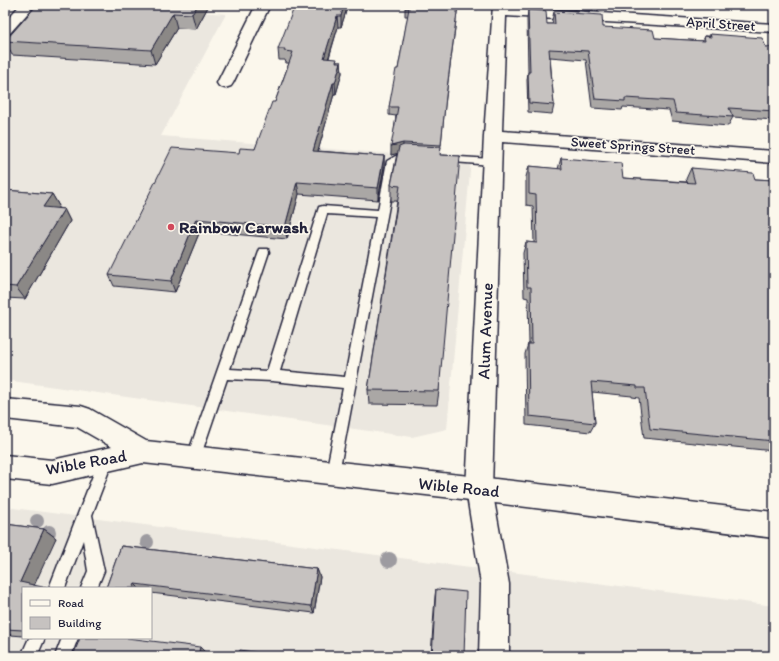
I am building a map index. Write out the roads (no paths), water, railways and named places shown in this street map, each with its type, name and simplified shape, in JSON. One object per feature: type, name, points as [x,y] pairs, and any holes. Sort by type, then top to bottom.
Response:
[{"type":"street","points":[[5,30],[28,5]]},
{"type":"street","points":[[224,83],[263,5]]},
{"type":"street","name":"April Street","points":[[500,8],[774,28]]},
{"type":"street","name":"Alum Avenue","points":[[494,656],[495,584],[479,489],[493,136],[500,8]]},
{"type":"street","name":"Sweet Springs Street","points":[[493,136],[774,157]]},
{"type":"street","name":"Wible Road","points":[[5,409],[81,417],[143,452]]},
{"type":"street","name":"Wible Road","points":[[5,467],[52,472],[143,452],[479,489],[774,525]]},
{"type":"lane","points":[[333,473],[392,161],[399,157],[492,162]]},
{"type":"lane","points":[[272,376],[323,210],[382,214]]},
{"type":"lane","points":[[194,457],[264,252]]},
{"type":"lane","points":[[222,374],[272,376],[350,383]]},
{"type":"lane","points":[[57,587],[106,460]]},
{"type":"lane","points":[[85,514],[96,571],[89,587]]},
{"type":"lane","points":[[30,656],[37,639]]},
{"type":"lane","points":[[63,656],[70,639]]},
{"type":"place","name":"Rainbow Carwash","points":[[171,227]]}]
